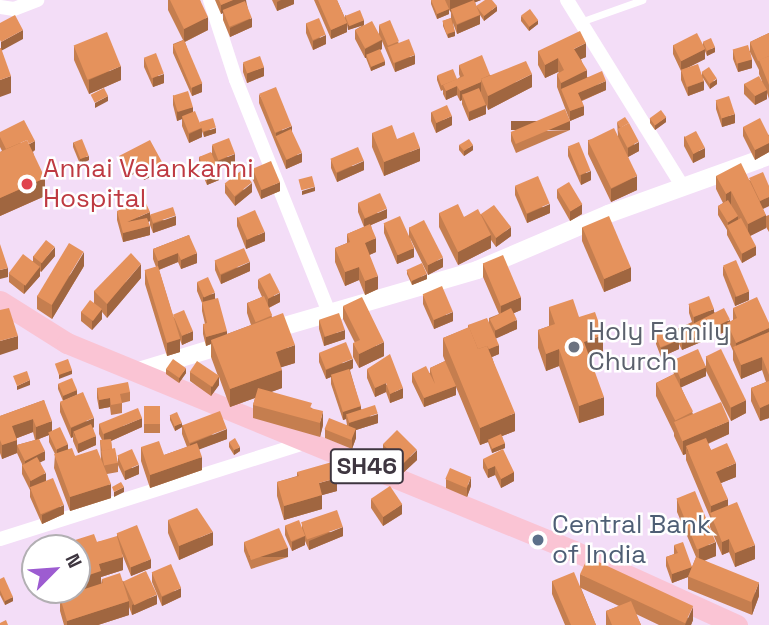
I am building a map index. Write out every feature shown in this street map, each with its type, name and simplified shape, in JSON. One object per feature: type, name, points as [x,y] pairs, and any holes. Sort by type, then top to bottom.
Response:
[{"type":"main road","name":"SH46","points":[[0,302],[67,343],[575,551],[737,625]]},
{"type":"street","points":[[0,7],[15,9],[37,0]]},
{"type":"street","points":[[209,0],[236,80],[329,312]]},
{"type":"street","points":[[567,0],[583,21],[682,187]]},
{"type":"street","points":[[135,372],[477,270],[682,187],[769,156]]},
{"type":"street","points":[[0,539],[308,442]]},
{"type":"lane","points":[[583,21],[642,0]]},
{"type":"building","points":[[170,0],[200,0],[208,17],[184,29]]},
{"type":"building","points":[[219,0],[233,0],[221,5]]},
{"type":"building","points":[[318,0],[337,0],[347,23],[331,30]]},
{"type":"building","points":[[431,0],[445,0],[449,9],[437,14]]},
{"type":"building","points":[[474,0],[480,15],[457,24],[451,9]]},
{"type":"building","points":[[485,0],[492,0],[497,6],[484,16],[476,6]]},
{"type":"building","points":[[245,1],[252,18],[229,27],[223,10]]},
{"type":"building","points":[[530,9],[538,20],[529,27],[521,15]]},
{"type":"building","points":[[360,10],[364,20],[349,26],[345,16]]},
{"type":"building","points":[[15,15],[23,30],[1,42],[0,23]]},
{"type":"building","points":[[319,18],[326,35],[313,40],[306,23]]},
{"type":"building","points":[[451,18],[455,31],[446,34],[442,21]]},
{"type":"building","points":[[390,20],[399,41],[388,46],[379,25]]},
{"type":"building","points":[[372,21],[382,40],[365,48],[355,30]]},
{"type":"building","points":[[580,31],[586,43],[574,49],[587,70],[561,83],[557,74],[564,70],[558,58],[545,65],[538,51]]},
{"type":"building","points":[[107,32],[121,66],[87,80],[74,45]]},
{"type":"building","points":[[697,33],[705,49],[681,61],[673,45]]},
{"type":"building","points":[[769,33],[769,56],[758,61],[750,42]]},
{"type":"building","points":[[711,38],[715,47],[707,51],[703,42]]},
{"type":"building","points":[[409,39],[415,55],[394,63],[388,47]]},
{"type":"building","points":[[184,40],[202,83],[191,88],[173,45]]},
{"type":"building","points":[[748,45],[752,59],[737,64],[733,49]]},
{"type":"building","points":[[0,48],[11,76],[0,80]]},
{"type":"building","points":[[380,49],[385,61],[371,67],[366,55]]},
{"type":"building","points":[[156,53],[164,74],[152,78],[144,58]]},
{"type":"building","points":[[482,55],[490,75],[460,91],[457,86],[446,91],[443,85],[464,76],[459,65]]},
{"type":"building","points":[[260,56],[264,67],[247,73],[243,62]]},
{"type":"building","points":[[769,56],[769,85],[759,60]]},
{"type":"building","points":[[526,61],[532,74],[488,96],[481,79]]},
{"type":"building","points":[[698,64],[704,81],[687,87],[681,70]]},
{"type":"building","points":[[709,67],[717,79],[709,84],[702,72]]},
{"type":"building","points":[[453,69],[457,79],[441,86],[437,75]]},
{"type":"building","points":[[602,71],[606,81],[578,93],[584,106],[570,111],[561,89]]},
{"type":"building","points":[[759,76],[767,90],[755,96],[744,84]]},
{"type":"building","points":[[276,87],[292,126],[275,133],[259,94]]},
{"type":"building","points":[[104,88],[108,96],[95,103],[91,95]]},
{"type":"building","points":[[479,88],[486,105],[469,111],[462,95]]},
{"type":"building","points":[[188,91],[193,107],[178,112],[173,96]]},
{"type":"building","points":[[729,96],[735,114],[722,118],[716,100]]},
{"type":"building","points":[[447,105],[452,116],[436,123],[431,112]]},
{"type":"building","points":[[565,109],[570,121],[516,144],[511,132]]},
{"type":"building","points":[[661,110],[666,117],[655,126],[650,118]]},
{"type":"building","points":[[195,111],[202,128],[189,133],[182,116]]},
{"type":"building","points":[[625,117],[629,123],[620,128],[617,122]]},
{"type":"building","points":[[213,118],[216,128],[203,132],[200,122]]},
{"type":"building","points":[[760,118],[769,136],[769,143],[755,150],[743,127]]},
{"type":"building","points":[[24,120],[35,141],[29,144],[27,140],[6,149],[0,132]]},
{"type":"building","points":[[629,123],[639,142],[627,148],[618,129]]},
{"type":"building","points":[[392,125],[397,139],[414,132],[420,148],[384,162],[372,133]]},
{"type":"building","points":[[614,128],[637,176],[611,188],[588,141]]},
{"type":"building","points":[[291,129],[302,153],[287,160],[276,136]]},
{"type":"building","points":[[696,131],[705,148],[693,154],[685,137]]},
{"type":"building","points":[[229,138],[235,154],[218,160],[212,144]]},
{"type":"building","points":[[82,139],[89,156],[80,159],[74,142]]},
{"type":"building","points":[[469,139],[473,145],[464,151],[459,145]]},
{"type":"building","points":[[27,140],[45,178],[0,198],[0,152]]},
{"type":"building","points":[[150,140],[162,162],[144,171],[139,162],[126,169],[119,156]]},
{"type":"building","points":[[579,142],[591,171],[579,175],[568,146]]},
{"type":"building","points":[[358,147],[364,161],[336,173],[330,159]]},
{"type":"building","points":[[211,152],[219,171],[207,176],[199,157]]},
{"type":"building","points":[[271,161],[280,182],[262,190],[253,169]]},
{"type":"building","points":[[741,163],[766,215],[748,224],[731,191],[726,194],[716,176]]},
{"type":"building","points":[[242,170],[252,183],[235,196],[225,184]]},
{"type":"building","points":[[763,172],[769,186],[769,197],[760,201],[749,178]]},
{"type":"building","points":[[312,176],[315,187],[301,190],[298,180]]},
{"type":"building","points":[[538,176],[550,204],[527,213],[515,186]]},
{"type":"building","points":[[569,182],[582,204],[570,211],[557,189]]},
{"type":"building","points":[[380,193],[387,209],[365,218],[358,203]]},
{"type":"building","points":[[144,199],[150,212],[127,222],[147,218],[150,226],[123,233],[117,211]]},
{"type":"building","points":[[728,200],[738,216],[728,222],[718,206]]},
{"type":"building","points":[[458,204],[464,217],[478,209],[491,235],[458,252],[439,213]]},
{"type":"building","points":[[494,205],[511,227],[496,238],[481,214]]},
{"type":"building","points":[[173,207],[176,216],[153,223],[150,214]]},
{"type":"building","points":[[255,210],[265,232],[247,240],[238,218]]},
{"type":"building","points":[[400,216],[414,248],[398,255],[384,223]]},
{"type":"building","points":[[609,216],[631,268],[604,279],[582,227]]},
{"type":"building","points":[[741,218],[756,246],[742,254],[727,226]]},
{"type":"building","points":[[424,220],[443,257],[428,265],[409,228]]},
{"type":"building","points":[[370,224],[376,238],[365,243],[378,276],[365,281],[359,267],[345,272],[335,248],[350,242],[347,234]]},
{"type":"building","points":[[189,235],[197,253],[181,260],[178,253],[158,261],[153,249]]},
{"type":"building","points":[[46,240],[55,247],[42,263],[33,257]]},
{"type":"building","points":[[69,243],[84,252],[52,305],[37,296]]},
{"type":"building","points":[[0,244],[8,268],[0,270]]},
{"type":"building","points":[[244,248],[250,262],[220,274],[215,261]]},
{"type":"building","points":[[131,253],[141,264],[107,304],[94,291]]},
{"type":"building","points":[[23,254],[40,267],[25,286],[9,273]]},
{"type":"building","points":[[503,255],[521,297],[501,306],[483,264]]},
{"type":"building","points":[[736,260],[749,291],[736,297],[723,265]]},
{"type":"building","points":[[422,263],[427,274],[411,281],[406,270]]},
{"type":"building","points":[[158,266],[180,339],[167,343],[145,270]]},
{"type":"building","points":[[270,273],[280,293],[268,299],[258,279]]},
{"type":"building","points":[[208,277],[215,293],[204,297],[197,282]]},
{"type":"building","points":[[442,286],[453,312],[434,320],[423,294]]},
{"type":"building","points":[[264,296],[272,315],[256,322],[247,303]]},
{"type":"building","points":[[709,296],[714,309],[693,317],[688,304]]},
{"type":"building","points":[[362,297],[384,342],[359,354],[353,343],[360,340],[343,306]]},
{"type":"building","points":[[757,297],[769,328],[736,343],[727,323],[737,318],[733,308]]},
{"type":"building","points":[[218,298],[227,331],[206,337],[203,324],[207,323],[202,302]]},
{"type":"building","points":[[573,299],[579,317],[595,312],[603,335],[584,342],[604,397],[579,406],[559,349],[546,354],[538,330],[555,324],[549,307]]},
{"type":"building","points":[[90,300],[102,309],[93,321],[81,312]]},
{"type":"building","points":[[9,308],[18,336],[0,341],[0,310]]},
{"type":"building","points":[[511,308],[517,320],[496,330],[490,319]]},
{"type":"building","points":[[724,308],[730,320],[684,343],[679,331]]},
{"type":"building","points":[[184,310],[193,331],[182,336],[173,315]]},
{"type":"building","points":[[283,313],[295,345],[276,352],[282,370],[230,389],[211,340]]},
{"type":"building","points":[[339,313],[345,330],[325,337],[319,320]]},
{"type":"building","points":[[487,318],[499,345],[478,349],[468,325]]},
{"type":"building","points":[[469,327],[478,349],[487,346],[515,413],[480,428],[443,338]]},
{"type":"building","points":[[674,327],[679,340],[660,347],[655,334]]},
{"type":"building","points":[[769,332],[769,375],[762,357],[741,365],[733,347]]},
{"type":"building","points":[[346,342],[353,359],[326,370],[319,353]]},
{"type":"building","points":[[698,349],[706,367],[681,379],[672,360]]},
{"type":"building","points":[[721,349],[746,400],[731,408],[706,356]]},
{"type":"building","points":[[390,354],[403,388],[390,394],[386,383],[375,388],[367,369]]},
{"type":"building","points":[[68,359],[72,370],[59,375],[55,364]]},
{"type":"building","points":[[173,359],[186,368],[179,378],[166,369]]},
{"type":"building","points":[[197,361],[219,376],[212,387],[190,372]]},
{"type":"building","points":[[445,361],[456,386],[424,398],[412,373],[426,366],[435,384],[430,368]]},
{"type":"building","points":[[349,369],[361,406],[343,412],[331,375]]},
{"type":"building","points":[[27,371],[30,380],[17,386],[13,376]]},
{"type":"building","points":[[674,374],[693,411],[675,421],[656,383]]},
{"type":"building","points":[[72,378],[77,390],[63,396],[58,384]]},
{"type":"building","points":[[769,381],[769,404],[760,408],[751,388]]},
{"type":"building","points":[[128,382],[130,392],[120,394],[122,403],[111,405],[110,398],[99,400],[97,388]]},
{"type":"building","points":[[258,388],[312,403],[310,408],[323,411],[320,423],[253,405]]},
{"type":"building","points":[[83,392],[94,418],[71,428],[60,402]]},
{"type":"building","points":[[44,400],[52,421],[36,427],[33,419],[12,426],[17,440],[2,445],[0,416]]},
{"type":"building","points":[[721,402],[729,421],[682,441],[674,422]]},
{"type":"building","points":[[375,405],[378,414],[349,423],[346,414]]},
{"type":"building","points":[[144,406],[160,406],[160,424],[144,424]]},
{"type":"building","points":[[138,408],[142,418],[103,434],[99,424]]},
{"type":"building","points":[[220,411],[227,429],[189,443],[183,425]]},
{"type":"building","points":[[177,412],[182,423],[175,426],[170,415]]},
{"type":"building","points":[[329,418],[356,429],[351,440],[325,429]]},
{"type":"building","points":[[91,424],[96,436],[79,443],[74,431]]},
{"type":"building","points":[[60,427],[68,444],[56,450],[48,432]]},
{"type":"building","points":[[397,430],[417,450],[403,464],[383,444]]},
{"type":"building","points":[[501,434],[505,443],[492,449],[488,440]]},
{"type":"building","points":[[235,438],[240,447],[234,450],[229,442]]},
{"type":"building","points":[[706,438],[711,450],[727,443],[736,463],[716,472],[728,499],[711,506],[686,446]]},
{"type":"building","points":[[39,439],[45,451],[25,461],[17,445]]},
{"type":"building","points":[[111,439],[112,449],[102,451],[100,440]]},
{"type":"building","points":[[159,441],[164,455],[197,443],[202,457],[150,475],[141,447]]},
{"type":"building","points":[[72,448],[75,456],[97,449],[111,484],[70,497],[54,454]]},
{"type":"building","points":[[115,448],[118,463],[104,465],[101,451]]},
{"type":"building","points":[[132,449],[139,465],[124,471],[117,456]]},
{"type":"building","points":[[503,449],[514,472],[501,479],[495,466],[488,469],[483,459]]},
{"type":"building","points":[[37,457],[46,473],[31,481],[22,465]]},
{"type":"building","points":[[332,462],[337,478],[319,483],[322,495],[284,506],[277,482],[299,476],[297,472]]},
{"type":"building","points":[[450,468],[471,477],[466,488],[445,479]]},
{"type":"building","points":[[53,478],[64,505],[41,514],[30,487]]},
{"type":"building","points":[[121,482],[124,487],[114,492],[112,487]]},
{"type":"building","points":[[390,486],[402,504],[383,517],[371,499]]},
{"type":"building","points":[[695,491],[716,542],[697,549],[676,498]]},
{"type":"building","points":[[737,502],[755,545],[735,553],[729,539],[722,542],[710,513]]},
{"type":"building","points":[[197,508],[213,532],[179,546],[168,520]]},
{"type":"building","points":[[337,510],[343,527],[307,539],[301,522]]},
{"type":"building","points":[[299,520],[305,536],[291,541],[285,525]]},
{"type":"building","points":[[137,525],[151,559],[130,568],[117,533]]},
{"type":"building","points":[[279,528],[288,548],[251,560],[244,542]]},
{"type":"building","points":[[94,534],[97,542],[117,536],[123,557],[99,564],[101,571],[91,574],[91,535]]},
{"type":"building","points":[[683,542],[692,567],[672,574],[666,557],[678,553],[674,545]]},
{"type":"building","points":[[588,557],[693,606],[685,623],[580,574]]},
{"type":"building","points":[[696,557],[759,582],[751,602],[688,576]]},
{"type":"building","points":[[171,564],[181,588],[162,596],[152,572]]},
{"type":"building","points":[[146,571],[157,595],[134,605],[123,582]]},
{"type":"building","points":[[574,572],[596,625],[571,625],[552,581]]},
{"type":"building","points":[[120,573],[129,601],[67,621],[62,604],[91,604],[91,587],[103,583],[102,579]]},
{"type":"building","points":[[4,577],[13,597],[5,601],[0,590],[0,579]]},
{"type":"building","points":[[631,601],[641,625],[612,625],[606,611]]},
{"type":"place","name":"Annai Velankanni Hospital","points":[[27,184]]},
{"type":"place","name":"Holy Family Church","points":[[574,347]]},
{"type":"place","name":"Central Bank of India","points":[[538,540]]}]
